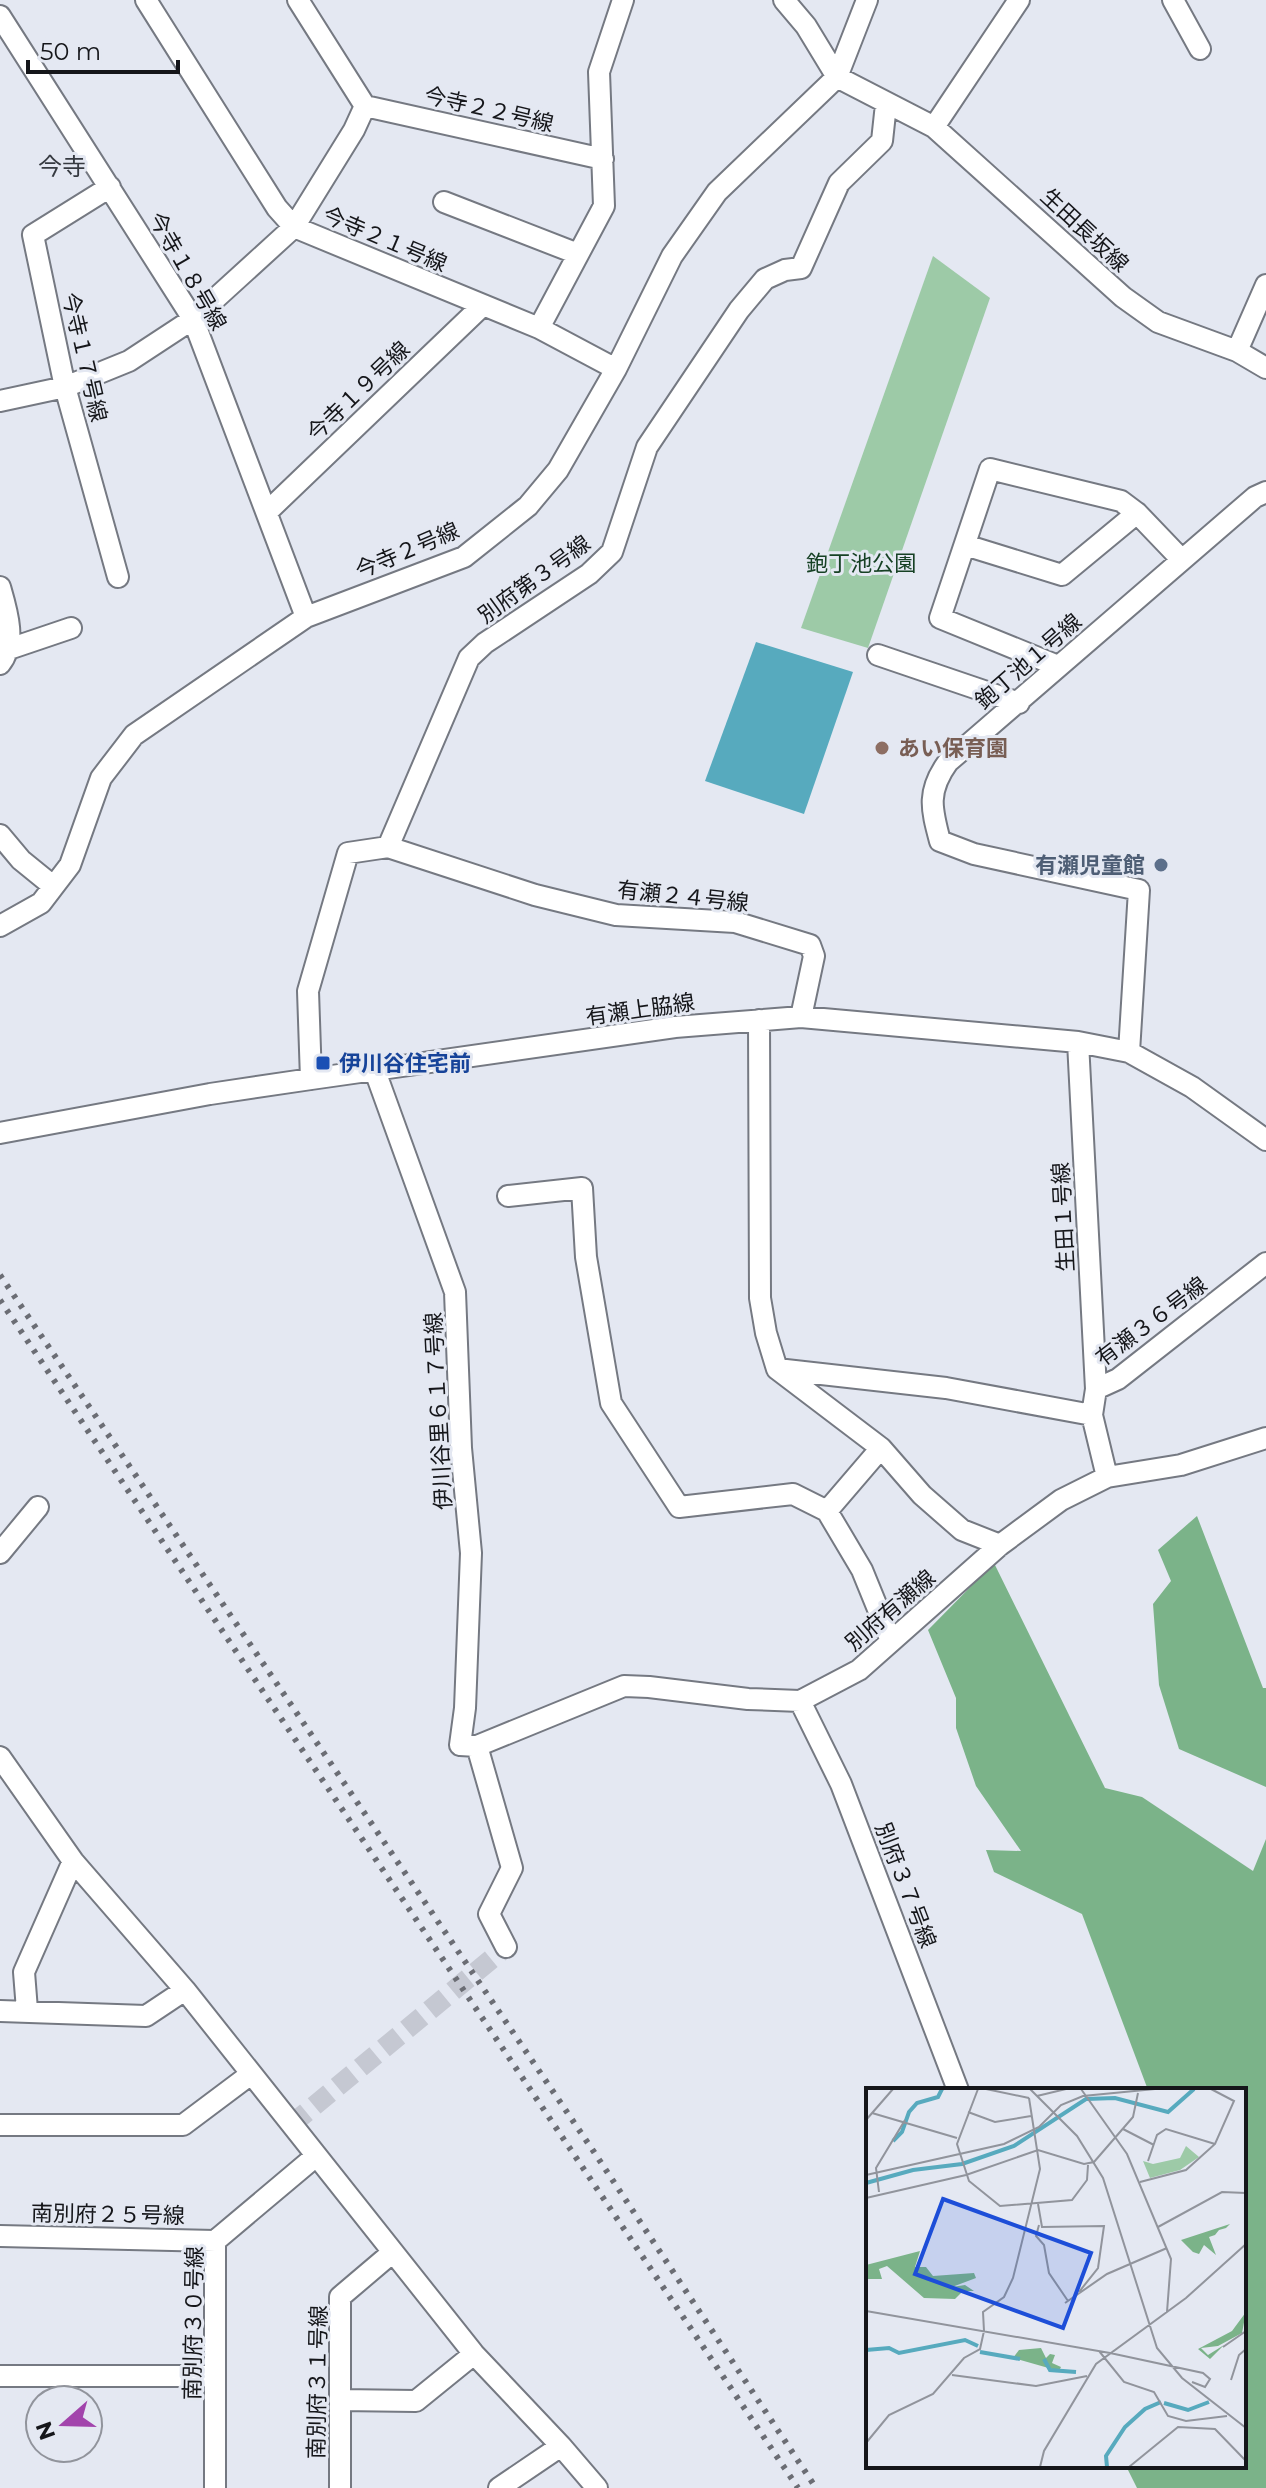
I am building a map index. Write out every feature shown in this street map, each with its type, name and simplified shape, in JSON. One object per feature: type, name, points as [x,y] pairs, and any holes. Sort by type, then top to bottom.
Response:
[{"type":"street","name":"今寺２１号線","points":[[146,0],[277,208],[294,227],[539,328],[616,369]]},
{"type":"street","points":[[0,401],[65,387],[129,361],[193,319],[294,227],[354,130],[365,106],[298,0]]},
{"type":"street","points":[[539,328],[604,206],[599,72],[623,0]]},
{"type":"street","points":[[784,0],[806,26],[837,77]]},
{"type":"street","points":[[837,77],[867,0]]},
{"type":"street","points":[[934,127],[1019,0]]},
{"type":"street","points":[[1173,0],[1200,49]]},
{"type":"street","name":"今寺１８号線","points":[[0,16],[193,319],[306,617]]},
{"type":"street","name":"生田長坂線","points":[[837,77],[934,127],[1123,297],[1158,322],[1237,351],[1266,368]]},
{"type":"street","name":"今寺２号線","points":[[0,926],[41,903],[70,865],[101,778],[134,735],[306,617],[464,557],[528,506],[558,470],[616,369],[672,256],[717,192],[837,77]]},
{"type":"street","name":"別府第３号線","points":[[388,847],[469,658],[485,643],[589,574],[612,552],[647,447],[739,310],[765,279],[785,270],[801,268],[839,183],[882,141],[886,104]]},
{"type":"street","name":"今寺２２号線","points":[[365,106],[603,159]]},
{"type":"street","name":"今寺１７号線","points":[[110,187],[33,235],[65,387],[118,577]]},
{"type":"street","points":[[444,202],[578,254]]},
{"type":"street","points":[[1237,351],[1266,285]]},
{"type":"street","name":"今寺１９号線","points":[[267,512],[482,306]]},
{"type":"street","points":[[1058,666],[940,618],[990,469],[1121,501],[1137,513],[1182,560]]},
{"type":"street","name":"鉋丁池１号線","points":[[1129,1052],[1139,890],[974,854],[940,841],[931,808],[936,779],[948,762],[1058,666],[1255,497],[1266,492]]},
{"type":"street","points":[[965,545],[1062,575],[1137,513]]},
{"type":"street","points":[[0,587],[10,623],[3,657]]},
{"type":"street","points":[[3,657],[71,628]]},
{"type":"street","points":[[878,655],[1019,703]]},
{"type":"street","points":[[0,835],[21,860],[53,886]]},
{"type":"street","points":[[311,1079],[308,991],[348,853],[388,847]]},
{"type":"street","name":"有瀬２４号線","points":[[388,847],[535,895],[616,915],[735,922],[810,945],[814,956],[801,1017]]},
{"type":"street","name":"有瀬上脇線","points":[[0,1133],[210,1094],[311,1079],[675,1027],[801,1017],[1078,1042],[1129,1052],[1192,1087],[1266,1140]]},
{"type":"street","points":[[759,1020],[760,1298],[777,1369],[881,1448],[922,1495],[962,1530],[1000,1545]]},
{"type":"street","name":"生田１号線","points":[[1078,1042],[1096,1389]]},
{"type":"street","name":"伊川谷里６１７号線","points":[[375,1071],[455,1292],[461,1448],[471,1553],[465,1708],[460,1745],[477,1746]]},
{"type":"street","points":[[508,1196],[582,1188],[586,1257],[611,1403],[679,1507],[793,1494],[827,1511],[862,1570],[891,1641]]},
{"type":"street","name":"有瀬３６号線","points":[[1107,1477],[1092,1415],[1096,1389],[1118,1379],[1266,1263]]},
{"type":"street","points":[[777,1369],[946,1388],[1092,1415]]},
{"type":"street","name":"別府有瀬線","points":[[477,1746],[624,1686],[748,1699],[800,1701],[859,1670],[1000,1545],[1061,1500],[1107,1477],[1181,1465],[1266,1438]]},
{"type":"street","points":[[827,1511],[881,1448]]},
{"type":"street","points":[[0,1553],[38,1507]]},
{"type":"street","name":"別府３７号線","points":[[800,1701],[841,1784],[957,2088]]},
{"type":"street","points":[[477,1746],[512,1868],[489,1914],[506,1947]]},
{"type":"street","points":[[0,1757],[73,1861],[185,1990],[474,2354],[597,2488]]},
{"type":"street","points":[[27,2010],[24,1972],[73,1861]]},
{"type":"street","points":[[0,2011],[146,2016],[185,1990]]},
{"type":"street","points":[[0,2125],[183,2125],[251,2074]]},
{"type":"street","name":"南別府３０号線","points":[[215,2488],[215,2241],[316,2156]]},
{"type":"street","name":"南別府２５号線","points":[[0,2236],[215,2241]]},
{"type":"street","name":"南別府３１号線","points":[[340,2488],[340,2297],[393,2252]]},
{"type":"street","points":[[340,2400],[416,2401],[474,2354]]},
{"type":"street","points":[[0,2376],[215,2376]]},
{"type":"street","points":[[499,2488],[561,2446]]},
{"type":"green space","name":"鉋丁池公園","points":[[933,256],[990,298],[868,648],[801,628]]},
{"type":"green space","points":[[1197,1516],[1263,1688],[1266,1688],[1266,1787],[1179,1749],[1159,1685],[1153,1604],[1171,1581],[1158,1550]]},
{"type":"green space","points":[[994,1563],[1105,1788],[1142,1797],[1253,1871],[1266,1839],[1266,2488],[1137,2488],[1127,2468],[1246,2468],[1246,2088],[1147,2088],[1082,1914],[994,1872],[986,1850],[1021,1851],[976,1786],[956,1728],[956,1698],[928,1630]]},
{"type":"water","points":[[756,642],[853,672],[804,814],[705,781]]},
{"type":"tunnel","points":[[291,2125],[506,1947]]},
{"type":"railway","points":[[0,1275],[594,2152],[816,2488]]},
{"type":"railway","points":[[0,1300],[798,2488]]},
{"type":"place","name":"あい保育園","points":[[882,748]]},
{"type":"place","name":"有瀬児童館","points":[[1161,865]]},
{"type":"place","name":"伊川谷住宅前","points":[[323,1063]]},
{"type":"district","name":"今寺","points":[[62,167]]}]
